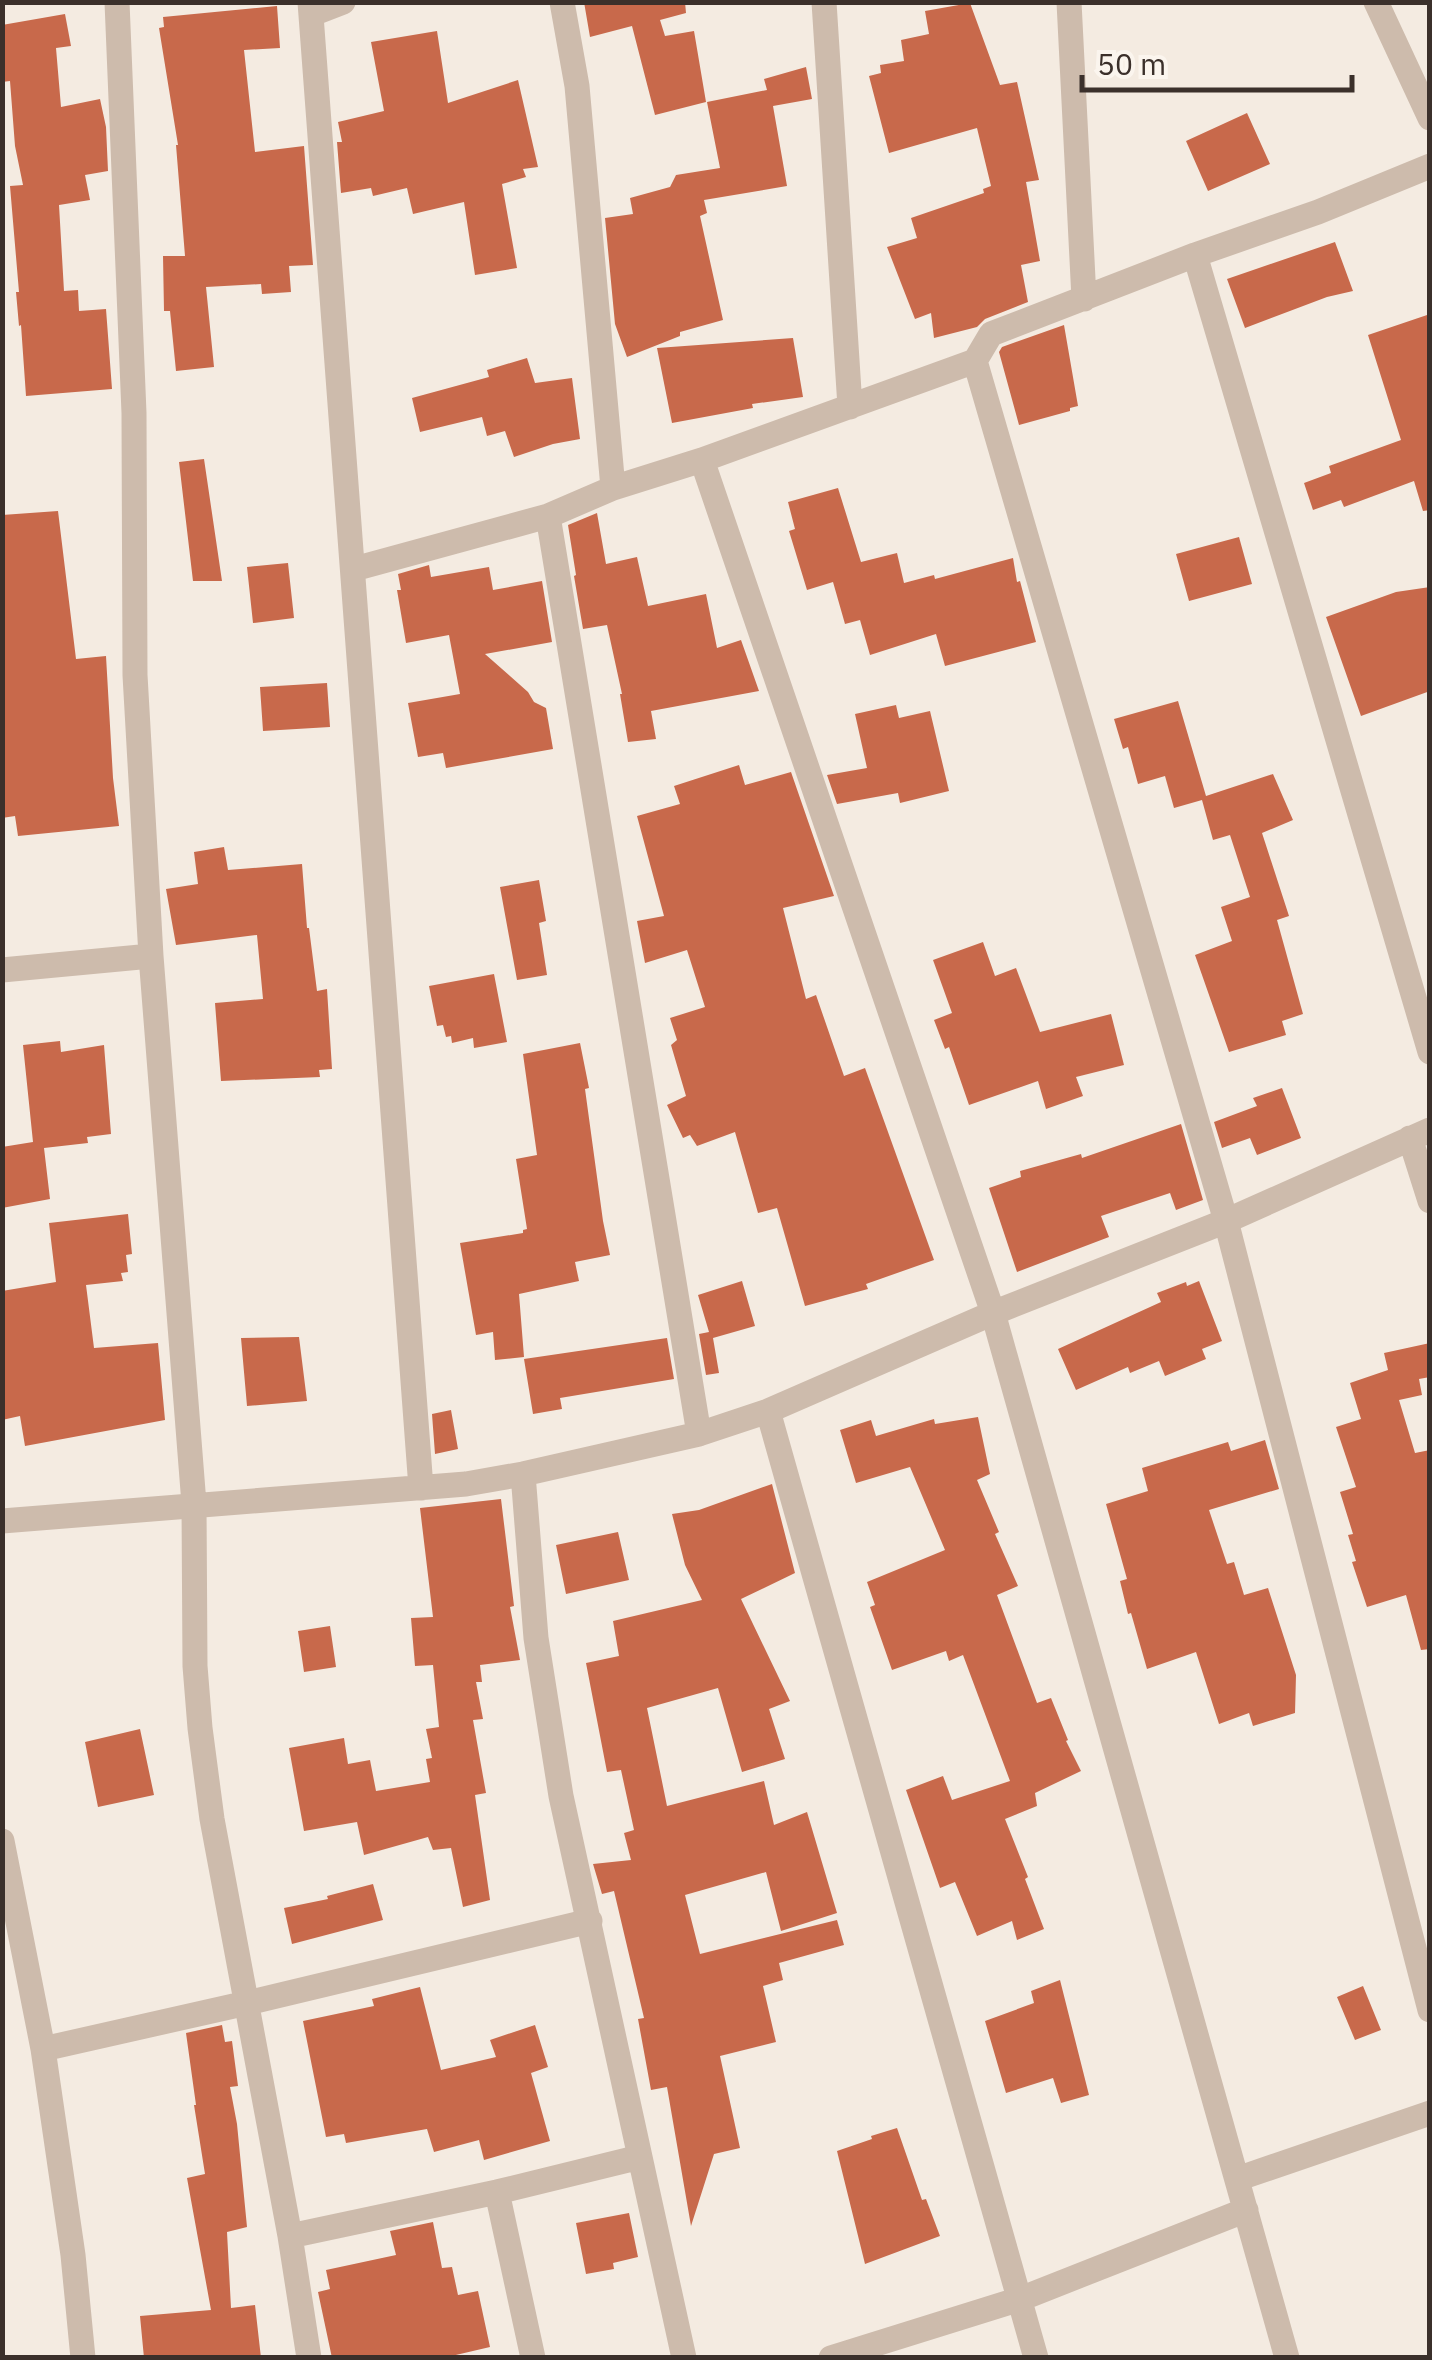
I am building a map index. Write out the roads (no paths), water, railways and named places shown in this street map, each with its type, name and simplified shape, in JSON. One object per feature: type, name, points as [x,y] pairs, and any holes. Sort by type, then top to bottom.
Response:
[{"type":"street","points":[[117,2],[134,413],[135,675],[194,1504],[195,1666],[200,1728],[212,1819],[309,2358]]},
{"type":"street","points":[[343,2],[311,8],[422,1488]]},
{"type":"street","points":[[562,2],[577,86],[613,488]]},
{"type":"street","points":[[824,2],[850,406]]},
{"type":"street","points":[[1069,2],[1084,299]]},
{"type":"street","points":[[1376,2],[1430,118]]},
{"type":"street","points":[[354,569],[548,516],[613,488],[702,460],[975,361],[991,334],[1430,166]]},
{"type":"street","points":[[1196,255],[1430,1052]]},
{"type":"street","points":[[975,361],[1226,1221],[1430,2010]]},
{"type":"street","points":[[702,460],[993,1313],[1287,2358]]},
{"type":"street","points":[[548,516],[699,1434]]},
{"type":"street","points":[[2,970],[152,956]]},
{"type":"street","points":[[2,1521],[422,1488],[523,1474],[699,1434],[768,1411],[993,1313],[1226,1221],[1420,1134],[1430,1201]]},
{"type":"street","points":[[768,1411],[1036,2358]]},
{"type":"street","points":[[523,1474],[536,1638],[561,1796],[684,2358]]},
{"type":"street","points":[[2,1841],[43,2049],[73,2255],[83,2358]]},
{"type":"street","points":[[43,2049],[590,1921]]},
{"type":"street","points":[[1236,2179],[1430,2114]]},
{"type":"street","points":[[290,2236],[640,2157]]},
{"type":"street","points":[[496,2192],[533,2358]]},
{"type":"street","points":[[831,2358],[1020,2299],[1246,2210]]}]
